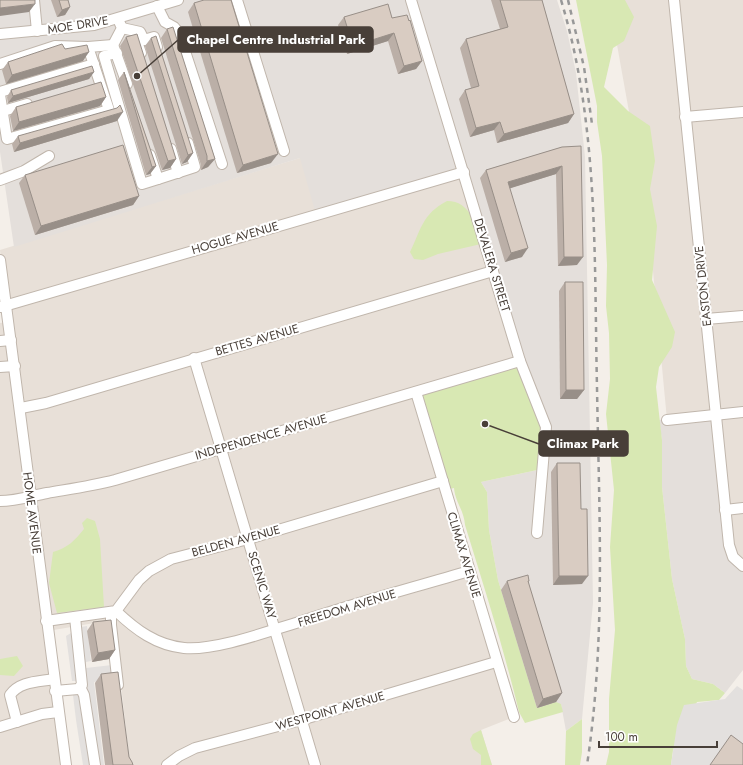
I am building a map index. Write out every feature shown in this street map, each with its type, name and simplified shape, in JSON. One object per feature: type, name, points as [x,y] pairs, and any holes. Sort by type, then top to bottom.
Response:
[{"type":"street","points":[[34,0],[37,31]]},
{"type":"street","points":[[237,0],[284,151]]},
{"type":"street","name":"DEVALERA STREET","points":[[412,0],[520,360],[546,427],[537,533]]},
{"type":"street","name":"EASTON DRIVE","points":[[674,0],[725,510],[730,551],[733,557],[743,566]]},
{"type":"street","name":"MOE DRIVE","points":[[0,34],[120,23],[157,6],[173,1]]},
{"type":"street","points":[[157,6],[165,22],[174,27],[180,33],[222,164]]},
{"type":"street","points":[[131,97],[115,49],[120,23],[140,32],[144,40]]},
{"type":"street","points":[[144,64],[137,42],[154,37],[161,59]]},
{"type":"street","points":[[0,64],[55,46],[115,49]]},
{"type":"street","points":[[0,95],[7,138],[109,110],[96,84],[94,64],[88,47]]},
{"type":"street","points":[[115,49],[104,56],[142,184],[195,167],[184,131]]},
{"type":"street","points":[[0,92],[94,64]]},
{"type":"street","points":[[3,111],[40,100]]},
{"type":"street","points":[[686,117],[743,112]]},
{"type":"street","points":[[167,136],[178,173]]},
{"type":"street","points":[[146,142],[158,179]]},
{"type":"street","points":[[0,180],[24,171],[49,156]]},
{"type":"street","name":"HOGUE AVENUE","points":[[3,306],[464,172]]},
{"type":"street","name":"HOME AVENUE","points":[[0,267],[3,306],[11,340],[21,408],[22,435],[66,765]]},
{"type":"street","name":"BETTES AVENUE","points":[[21,408],[493,271]]},
{"type":"street","points":[[706,319],[743,316]]},
{"type":"street","points":[[0,341],[11,340]]},
{"type":"street","name":"SCENIC WAY","points":[[194,358],[314,765]]},
{"type":"street","name":"INDEPENDENCE AVENUE","points":[[0,501],[91,486],[416,392],[520,360]]},
{"type":"street","points":[[0,367],[15,366]]},
{"type":"street","name":"CLIMAX AVENUE","points":[[416,392],[496,662],[514,717]]},
{"type":"street","points":[[666,420],[743,412]]},
{"type":"street","name":"BELDEN AVENUE","points":[[114,611],[139,580],[160,564],[183,555],[248,539],[443,481]]},
{"type":"street","points":[[725,510],[743,508]]},
{"type":"street","name":"FREEDOM AVENUE","points":[[114,611],[130,625],[145,635],[160,642],[183,648],[208,647],[275,630],[469,571]]},
{"type":"street","points":[[46,621],[114,611],[111,625],[120,695]]},
{"type":"street","points":[[74,617],[82,685],[80,687],[84,695],[95,765]]},
{"type":"street","name":"WESTPOINT AVENUE","points":[[167,765],[179,756],[195,748],[301,720],[496,662]]},
{"type":"street","points":[[18,722],[10,695],[16,688],[23,684],[54,679]]},
{"type":"street","points":[[56,691],[78,689],[80,687]]},
{"type":"street","points":[[0,727],[58,712]]},
{"type":"shaded area","points":[[0,0],[557,0],[567,31],[576,73],[585,157],[593,603],[582,719],[566,731],[561,704],[537,708],[498,580],[489,530],[487,492],[481,482],[542,469],[546,427],[464,172],[316,214],[300,158],[14,247],[0,152]]},
{"type":"shaded area","points":[[609,0],[743,0],[743,566],[667,420],[648,218]]},
{"type":"shaded area","points":[[300,158],[464,172],[520,361],[416,392],[514,717],[481,730],[492,765],[130,765],[114,623],[106,621],[48,631],[66,765],[0,765],[0,323],[8,322],[0,250]]},
{"type":"shaded area","points":[[715,414],[729,545],[743,566],[743,670],[725,693],[713,684],[692,679],[686,666],[685,639],[672,579],[662,487],[662,440],[659,420]]},
{"type":"shaded area","points":[[87,626],[91,661],[86,662],[86,668],[112,665],[113,679],[94,682],[104,765],[83,765],[76,720],[73,695],[79,695],[76,683],[78,681],[72,681],[66,636],[81,627]]},
{"type":"shaded area","points":[[737,686],[743,690],[743,765],[671,765],[677,725],[684,705],[725,699]]},
{"type":"green space","points":[[576,0],[625,0],[634,17],[624,41],[613,48],[604,87],[628,111],[650,126],[655,161],[650,189],[657,226],[652,280],[675,332],[672,347],[659,367],[656,387],[662,440],[662,487],[672,579],[685,639],[686,666],[692,679],[713,684],[725,693],[719,700],[697,702],[673,750],[671,765],[606,765],[609,752],[609,699],[615,630],[610,547],[614,490],[606,414],[610,379],[609,333],[606,306],[607,265],[602,156],[597,122],[597,106]]},
{"type":"green space","points":[[447,201],[462,205],[471,215],[481,244],[438,254],[423,260],[414,259],[410,252],[423,223],[432,211]]},
{"type":"green space","points":[[520,361],[546,427],[542,469],[481,482],[487,492],[489,530],[498,580],[537,708],[556,702],[561,704],[563,712],[525,723],[519,712],[463,515],[456,498],[454,488],[445,490],[416,392]]},
{"type":"green space","points":[[87,518],[95,521],[100,539],[104,607],[57,613],[49,583],[53,552],[67,546],[74,540],[84,529],[82,523]]},
{"type":"green space","points":[[17,656],[23,666],[14,676],[0,675],[0,659]]},
{"type":"green space","points":[[582,719],[582,752],[580,765],[565,765],[566,731]]},
{"type":"green space","points":[[481,730],[492,765],[481,765],[481,755],[473,749],[470,739],[473,734]]},
{"type":"building","points":[[0,0],[35,0],[35,4],[0,8]]},
{"type":"building","points":[[59,0],[68,0],[70,7],[62,10]]},
{"type":"building","points":[[204,0],[231,0],[278,154],[243,165],[194,3]]},
{"type":"building","points":[[500,0],[542,0],[574,114],[504,134],[500,122],[476,128],[465,90],[479,86],[466,39],[508,27]]},
{"type":"building","points":[[388,4],[392,18],[407,15],[409,21],[410,20],[422,61],[404,66],[394,33],[353,46],[344,17]]},
{"type":"building","points":[[173,27],[215,159],[207,161],[207,156],[167,29]]},
{"type":"building","points":[[137,34],[176,159],[168,161],[126,37]]},
{"type":"building","points":[[156,36],[193,153],[188,155],[151,38]]},
{"type":"building","points":[[62,44],[65,49],[87,45],[89,52],[12,75],[8,62]]},
{"type":"building","points":[[92,66],[94,72],[13,96],[11,90]]},
{"type":"building","points":[[124,72],[156,166],[152,167]]},
{"type":"building","points":[[101,82],[106,97],[19,122],[16,107]]},
{"type":"building","points":[[120,105],[123,112],[20,143],[18,136],[117,108]]},
{"type":"building","points":[[123,145],[139,196],[41,226],[25,175]]},
{"type":"building","points":[[581,146],[583,257],[564,257],[562,166],[508,182],[528,248],[511,253],[486,170],[562,147]]},
{"type":"building","points":[[565,282],[583,282],[584,390],[566,390]]},
{"type":"building","points":[[557,463],[580,463],[581,509],[587,509],[588,576],[559,576]]},
{"type":"building","points":[[528,575],[528,581],[562,693],[543,699],[507,581]]},
{"type":"building","points":[[111,620],[115,650],[98,653],[93,622]]},
{"type":"building","points":[[118,672],[129,757],[133,765],[113,765],[101,674]]},
{"type":"building","points":[[731,735],[743,744],[743,765],[710,765]]},
{"type":"railway","points":[[561,0],[573,47],[582,95],[588,143],[594,241],[600,576],[597,671],[587,765]]},
{"type":"railway","points":[[568,0],[584,67],[592,124]]},
{"type":"place","name":"Chapel Centre Industrial Park","points":[[137,76]]},
{"type":"place","name":"Climax Park","points":[[485,424]]}]
